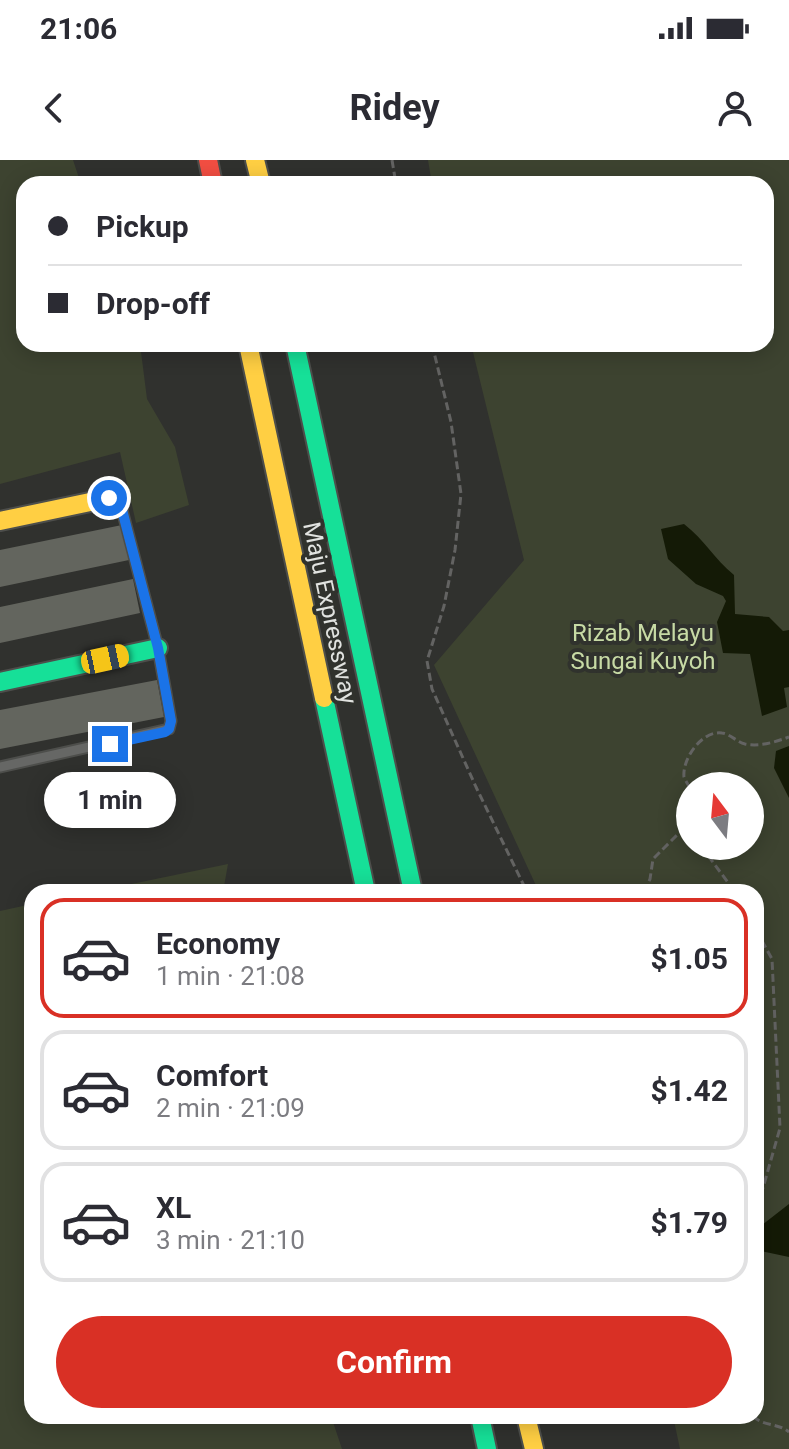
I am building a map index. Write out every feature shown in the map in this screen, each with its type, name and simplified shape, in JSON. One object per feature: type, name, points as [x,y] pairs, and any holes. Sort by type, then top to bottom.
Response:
[{"type":"main road","name":"Maju Expressway","points":[[250,352],[364,884]]},
{"type":"main road","name":"Maju Expressway","points":[[297,352],[411,884]]},
{"type":"main road","points":[[0,521],[109,498]]},
{"type":"main road","points":[[0,682],[158,648]]},
{"type":"main road","points":[[479,1424],[481,1449]]},
{"type":"main road","points":[[480,1424],[487,1449]]},
{"type":"main road","points":[[528,1424],[534,1449]]},
{"type":"lane","points":[[0,767],[169,729],[171,721],[158,648],[121,506],[118,501],[109,498]]},
{"type":"path","points":[[434,352],[451,422],[461,494],[455,550],[444,606],[427,661],[432,689],[523,884]]},
{"type":"path","points":[[685,772],[695,747],[705,737],[721,733],[745,744],[766,744],[789,737]]},
{"type":"path","points":[[648,884],[653,859],[676,837]]},
{"type":"path","points":[[711,860],[729,884]]},
{"type":"path","points":[[764,944],[772,959],[780,1128],[764,1184]]},
{"type":"path","points":[[764,1422],[783,1427],[789,1432]]},
{"type":"green space","points":[[0,160],[73,160],[78,176],[16,176],[16,352],[141,352],[147,399],[175,447],[189,505],[136,523],[120,452],[0,484]]},
{"type":"green space","name":"Rizab Melayu Sungai Kuyoh","points":[[428,160],[789,160],[789,1449],[680,1449],[675,1424],[764,1424],[764,884],[535,884],[434,665],[524,560],[473,352],[774,352],[774,176],[431,176]]},
{"type":"green space","points":[[228,864],[224,884],[132,884]]},
{"type":"green space","points":[[24,906],[24,1424],[334,1424],[342,1449],[0,1449],[0,911]]},
{"type":"shaded area","points":[[684,524],[734,575],[735,614],[769,617],[783,631],[789,630],[789,687],[784,688],[787,707],[762,716],[750,654],[723,653],[717,622],[726,601],[723,596],[696,584],[668,559],[661,529]]},
{"type":"shaded area","points":[[789,746],[789,798],[774,768],[776,751]]},
{"type":"shaded area","points":[[789,1204],[789,1257],[764,1252],[764,1224]]},
{"type":"building","points":[[122,525],[129,560],[0,587],[0,550]]},
{"type":"building","points":[[133,579],[140,613],[0,643],[0,607]]},
{"type":"building","points":[[157,680],[164,717],[0,749],[0,710]]},
{"type":"traffic: fast","points":[[297,352],[411,884]]},
{"type":"traffic: fast","points":[[0,682],[158,648]]},
{"type":"traffic: fast","points":[[324,698],[364,884]]},
{"type":"traffic: fast","points":[[482,1424],[487,1449]]},
{"type":"traffic: slow","points":[[255,160],[259,176]]},
{"type":"traffic: slow","points":[[250,352],[324,698]]},
{"type":"traffic: slow","points":[[0,521],[109,498]]},
{"type":"traffic: slow","points":[[528,1424],[534,1449]]},
{"type":"traffic: jam","points":[[208,160],[211,176]]},
{"type":"route","points":[[109,498],[114,498],[121,506],[158,648],[171,721],[165,732],[110,744]]}]
